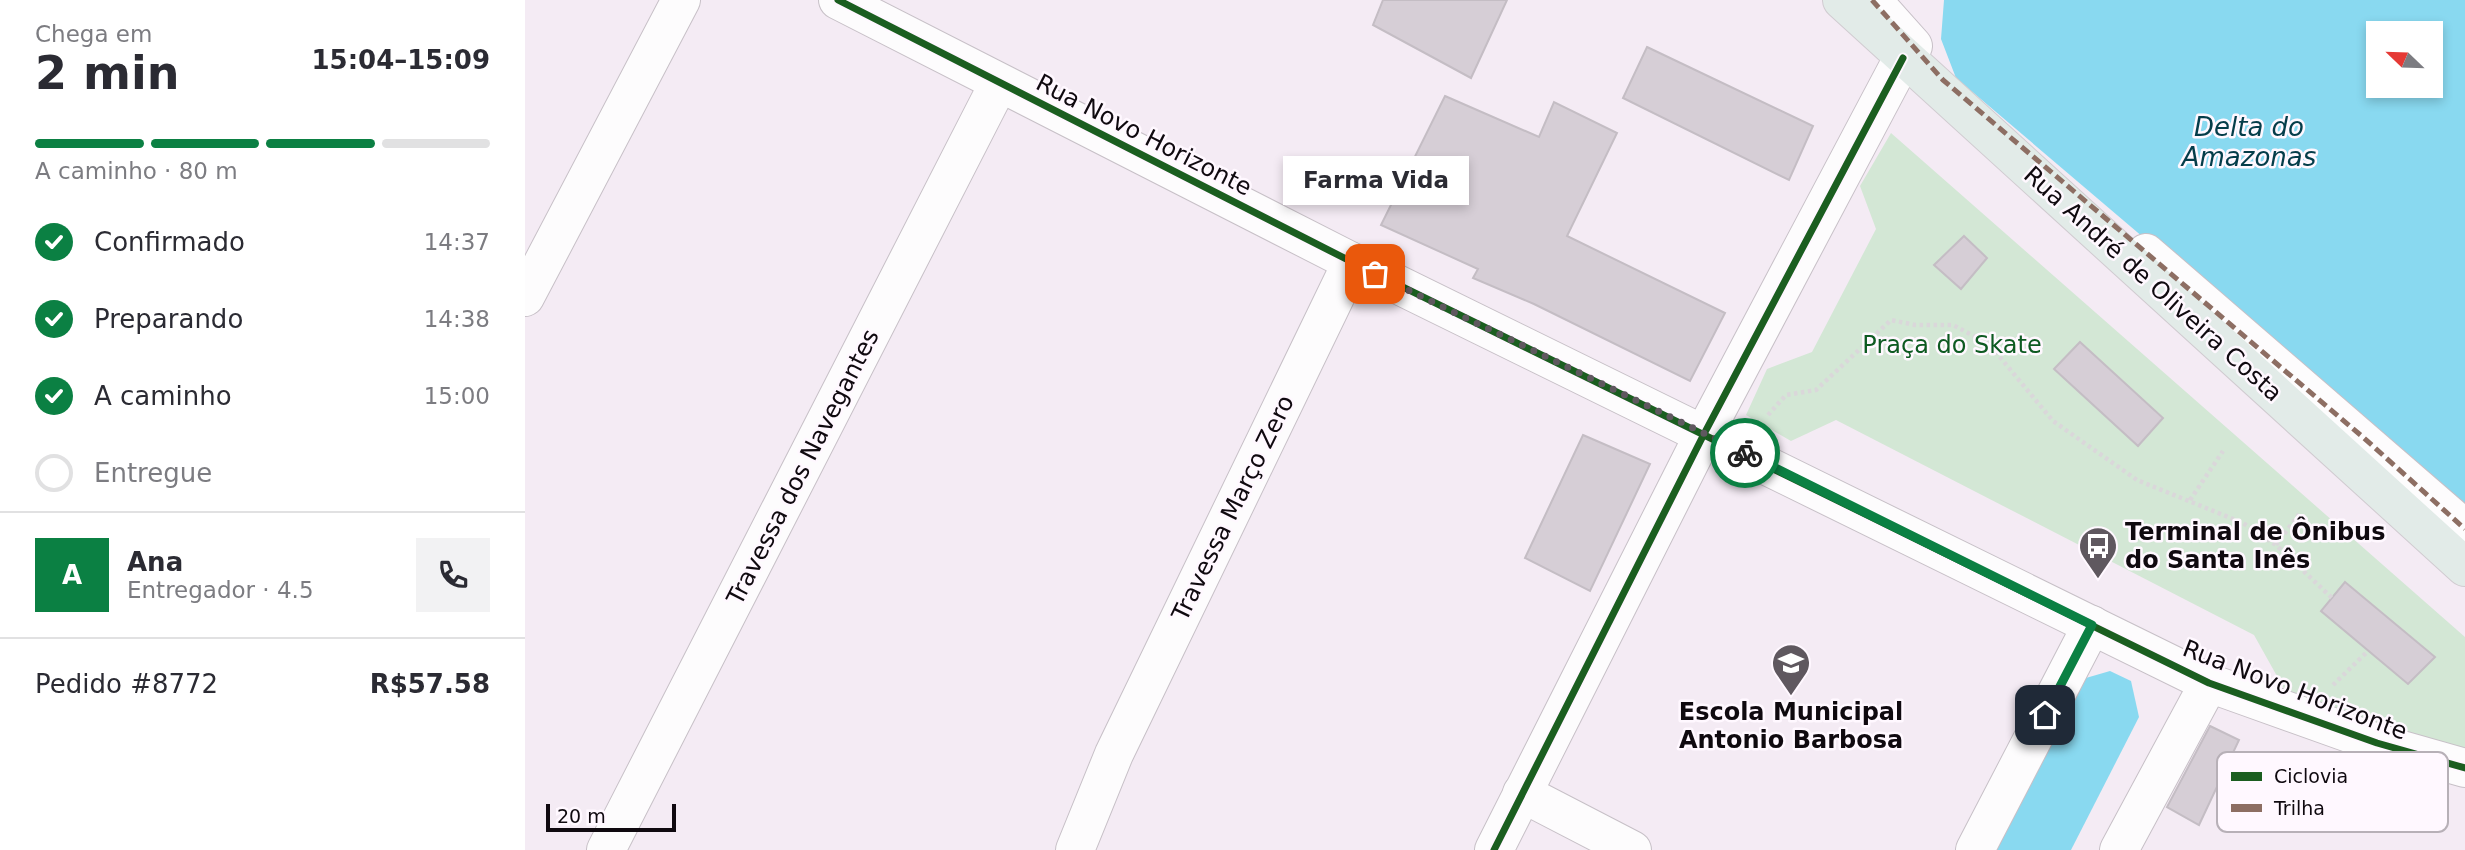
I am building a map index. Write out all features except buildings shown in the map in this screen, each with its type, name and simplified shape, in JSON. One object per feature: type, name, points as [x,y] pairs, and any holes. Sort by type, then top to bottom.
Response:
[{"type":"main road","name":"Rua André de Oliveira Costa","points":[[1842,0],[2465,567]]},
{"type":"street","points":[[525,297],[681,0]]},
{"type":"street","name":"Rua Novo Horizonte","points":[[838,0],[1352,262],[2209,683],[2409,752]]},
{"type":"street","points":[[1872,0],[1943,80],[2353,429],[2465,529]]},
{"type":"street","points":[[1494,850],[1704,434],[1903,58]]},
{"type":"street","name":"Travessa dos Navegantes","points":[[606,850],[999,83]]},
{"type":"street","name":"Travessa Março Zero","points":[[1075,850],[1114,754],[1352,262]]},
{"type":"street","points":[[1975,850],[2092,625]]},
{"type":"street","points":[[2119,850],[2209,683]]},
{"type":"street","name":"Rua Novo Horizonte","points":[[2448,763],[2465,768]]},
{"type":"street","points":[[1523,793],[1632,850]]},
{"type":"path","points":[[1768,415],[1786,395],[1816,390],[1891,320],[1915,325],[1953,325],[1989,344],[2053,421],[2137,480],[2243,523],[2276,545],[2332,598]]},
{"type":"path","points":[[2190,500],[2223,451]]},
{"type":"path","points":[[2276,545],[2300,513]]},
{"type":"green space","name":"Praça do Skate","points":[[1891,133],[2465,637],[2465,752],[2287,694],[2254,635],[1836,420],[1791,441],[1746,415],[1767,369],[1812,352],[1876,229],[1860,186]]},
{"type":"water","name":"Delta do Amazonas","points":[[1944,0],[2465,0],[2465,511],[1956,78],[1941,39]]},
{"type":"water","points":[[2110,671],[2131,681],[2139,717],[2071,850],[1993,850],[2079,680]]},
{"type":"marked path","points":[[1872,0],[1943,80],[2364,438],[2465,529]]},
{"type":"cycle path","points":[[838,0],[1352,262],[2209,683],[2409,752]]},
{"type":"cycle path","points":[[1494,850],[1704,434],[1903,58]]},
{"type":"cycle path","points":[[2448,763],[2465,768]]},
{"type":"way so far","points":[[1375,274],[1745,453]]},
{"type":"place","name":"Farma Vida","points":[[1375,274]]},
{"type":"place","name":"Terminal de Ônibus do Santa Inês","points":[[2098,580]]},
{"type":"place","name":"Escola Municipal Antonio Barbosa","points":[[1791,697]]},
{"type":"route","points":[[1745,453],[2092,625],[2045,715]]}]
